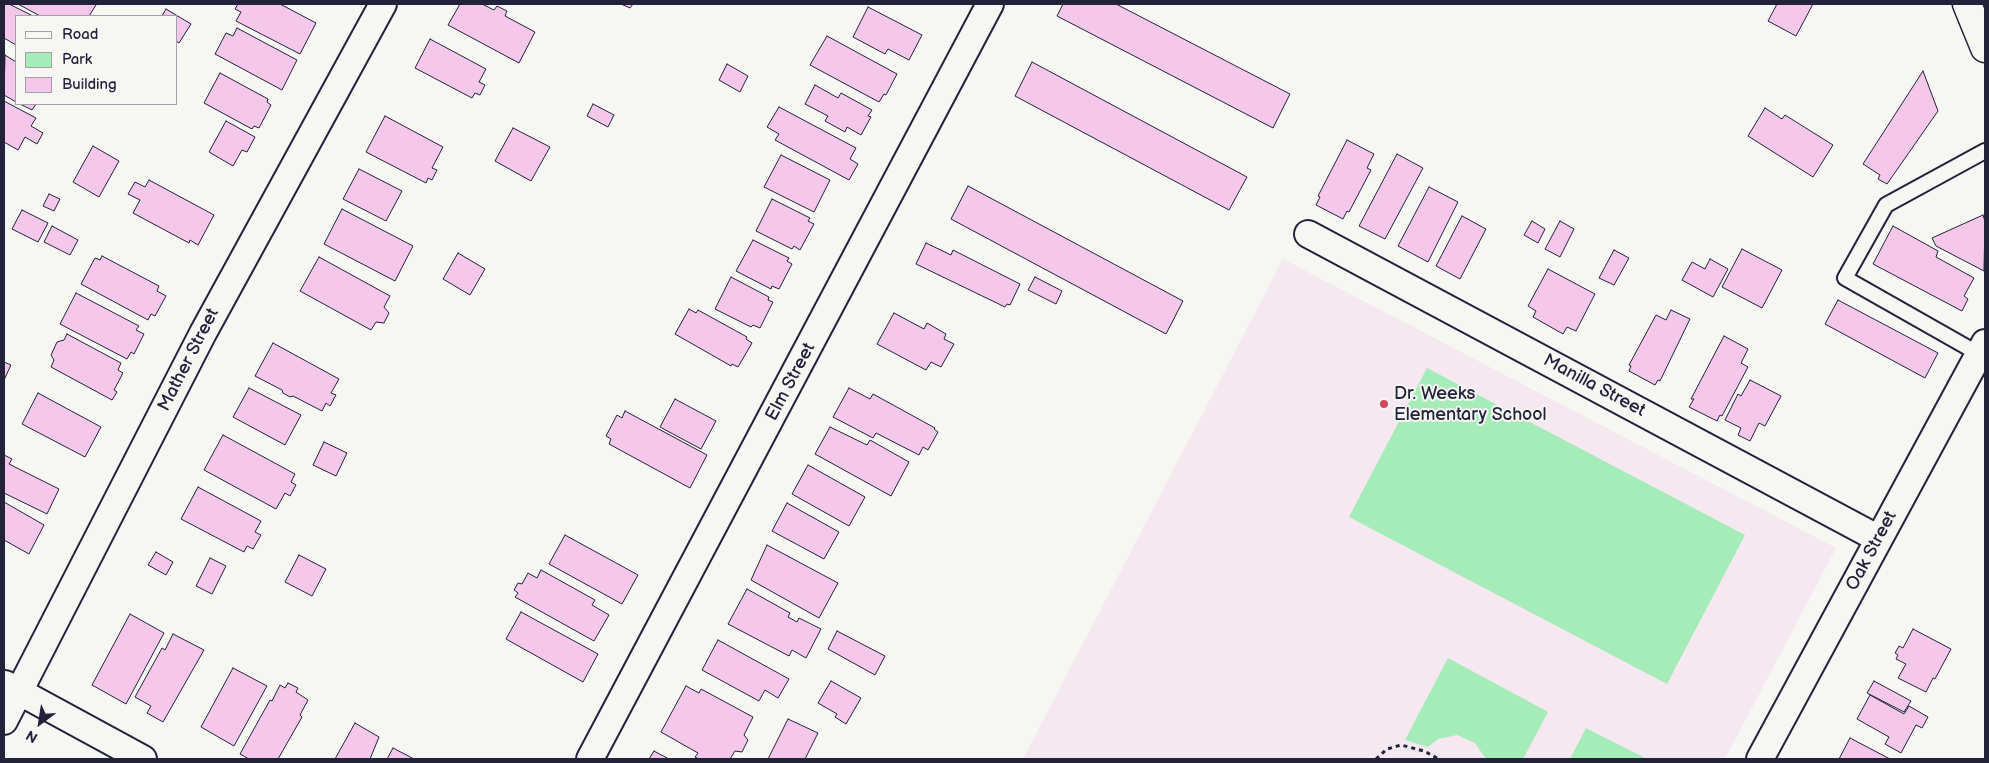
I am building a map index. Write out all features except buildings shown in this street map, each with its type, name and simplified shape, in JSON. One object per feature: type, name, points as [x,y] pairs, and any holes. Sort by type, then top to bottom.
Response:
[{"type":"street","name":"Mather Street","points":[[4,721],[12,688],[383,4]]},
{"type":"street","name":"Elm Street","points":[[590,759],[990,4]]},
{"type":"street","points":[[1950,4],[1975,16],[1985,48]]},
{"type":"street","name":"Manilla Street","points":[[1308,234],[1879,539]]},
{"type":"street","name":"Oak Street","points":[[1760,759],[1982,348]]},
{"type":"street","points":[[12,688],[142,759]]},
{"type":"lane","points":[[1982,348],[1845,278],[1886,206],[1985,151]]},
{"type":"path","points":[[1376,759],[1387,749],[1401,745],[1424,751],[1439,759]]},
{"type":"shaded area","name":"Dr. Weeks Elementary School","points":[[1283,259],[1836,548],[1725,759],[1023,759]]},
{"type":"green space","points":[[1427,368],[1745,535],[1667,684],[1349,517]]},
{"type":"green space","points":[[1448,658],[1548,712],[1523,759],[1486,759],[1475,743],[1457,735],[1438,739],[1428,747],[1405,740]]},
{"type":"green space","points":[[1586,728],[1647,759],[1570,759]]},
{"type":"place","name":"Dr. Weeks Elementary School","points":[[1384,404]]}]
